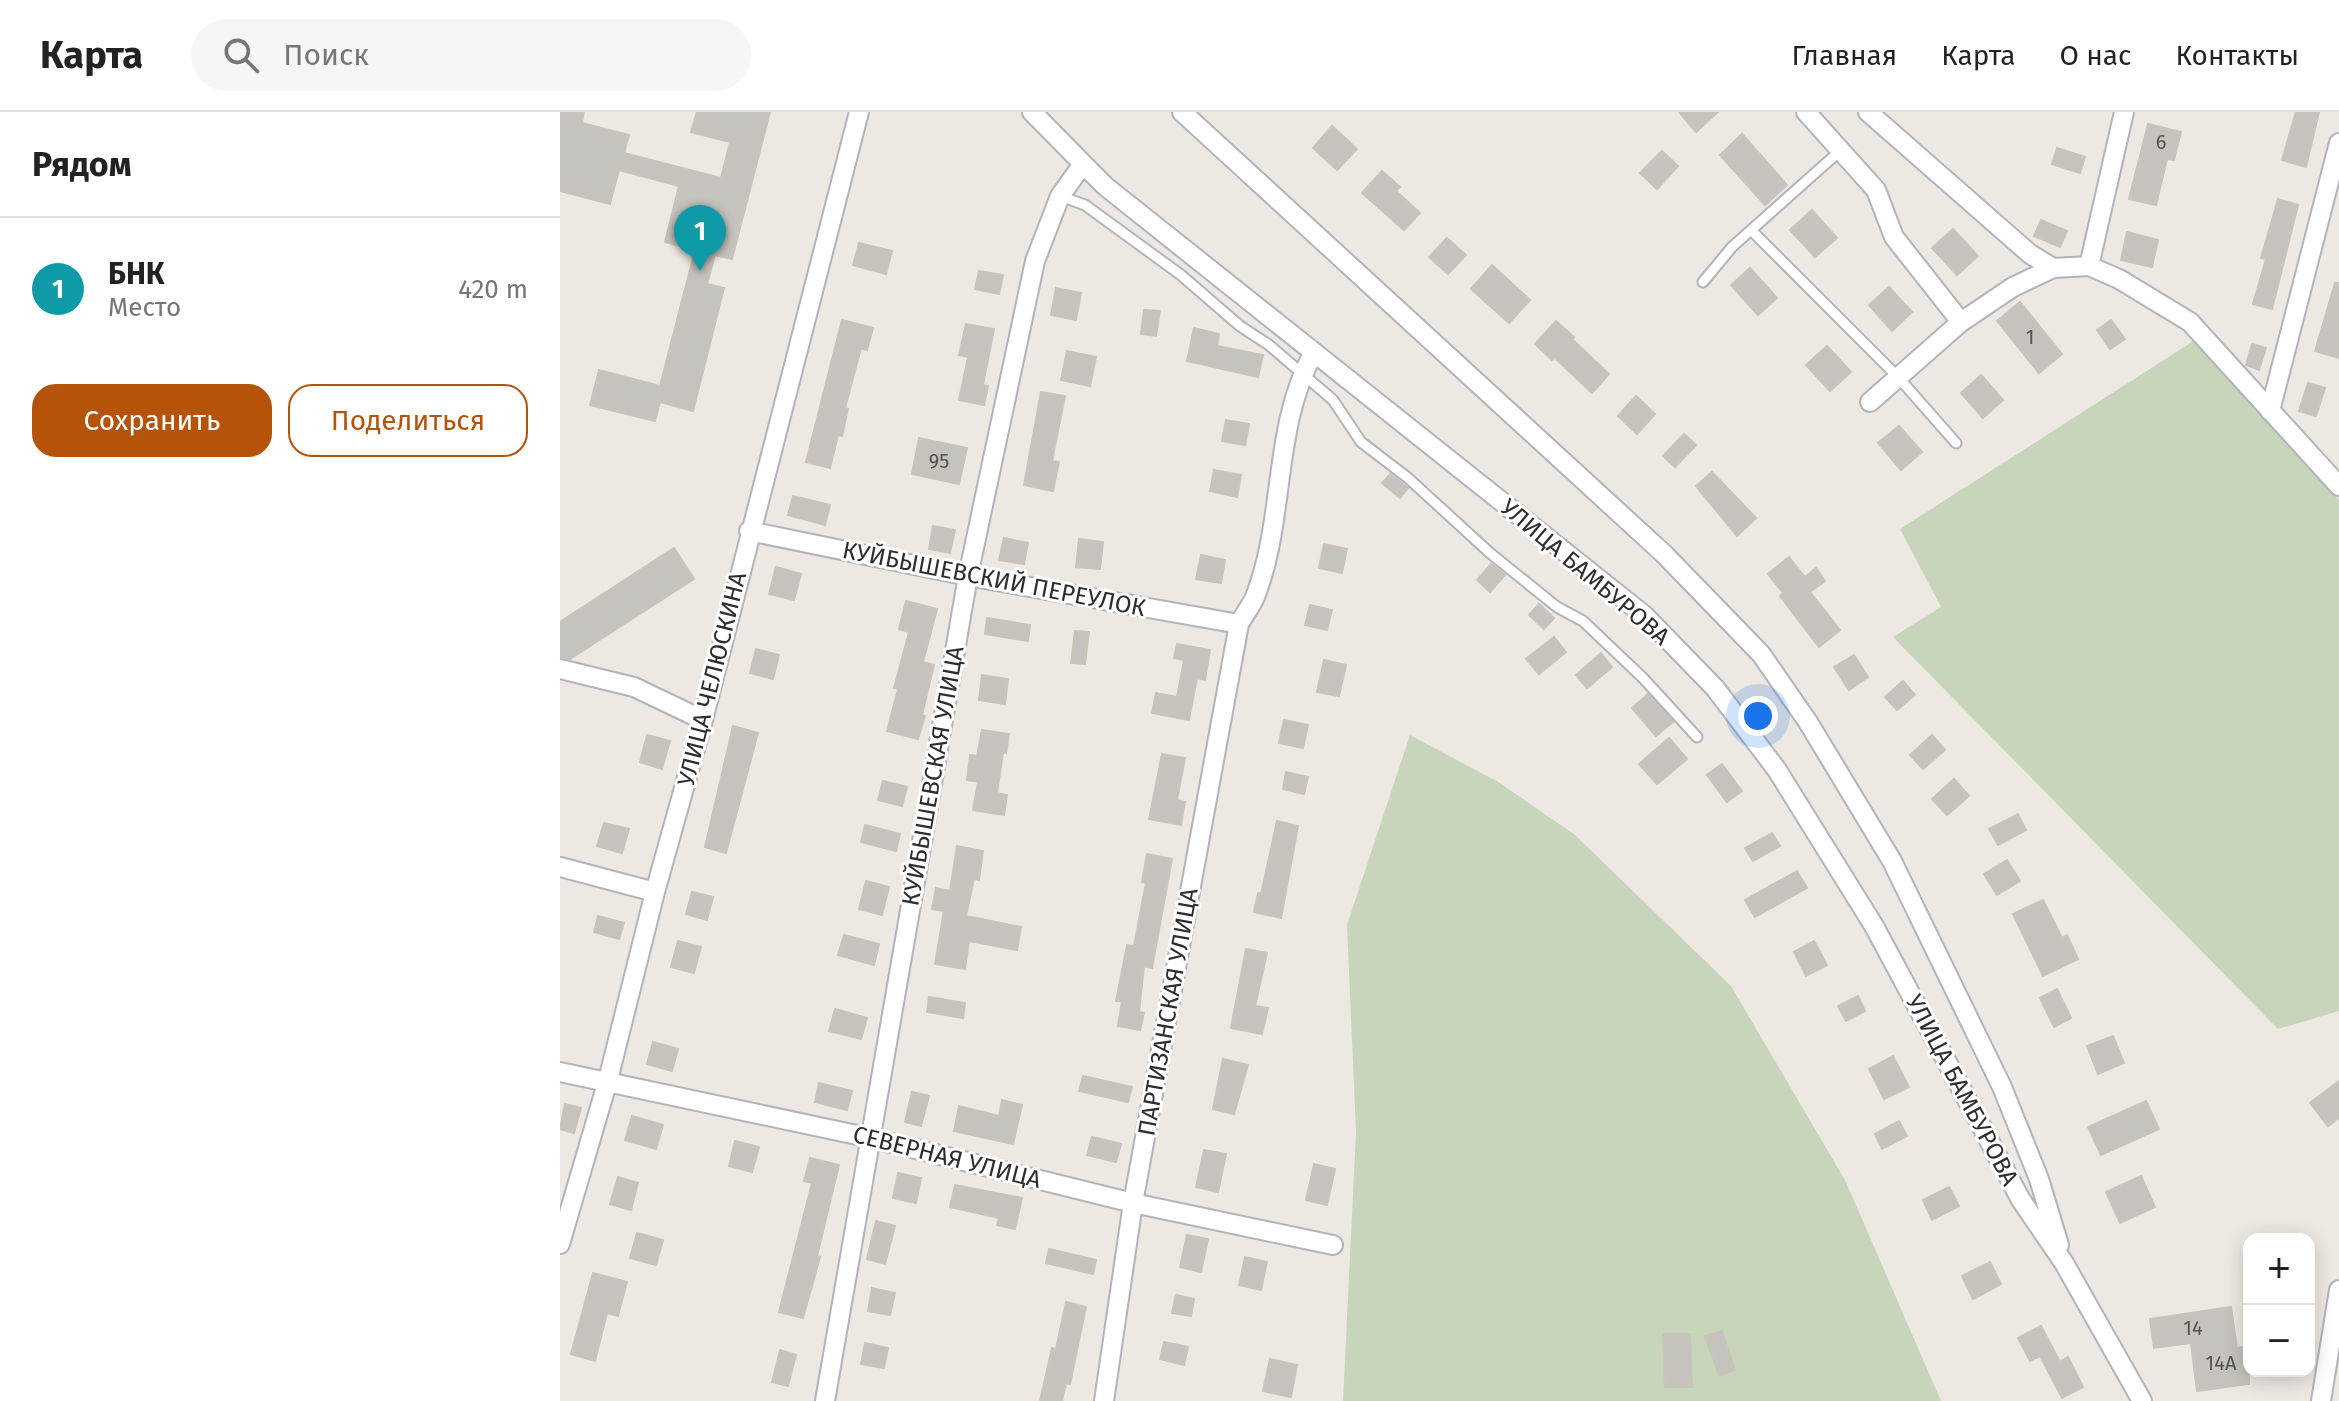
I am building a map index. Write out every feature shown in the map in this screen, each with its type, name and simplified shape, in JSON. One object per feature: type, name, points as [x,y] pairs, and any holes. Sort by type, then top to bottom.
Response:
[{"type":"street","name":"УЛИЦА ЧЕЛЮСКИНА","points":[[560,1244],[608,1080],[859,112]]},
{"type":"street","name":"УЛИЦА БАМБУРОВА","points":[[1032,112],[1105,186],[1644,615],[1715,688],[1777,770],[1874,926],[2021,1200],[2064,1263],[2142,1401]]},
{"type":"street","points":[[1182,112],[1664,554],[1761,654],[1808,722],[1892,861],[2002,1087],[2039,1179],[2064,1263]]},
{"type":"street","points":[[1806,112],[1876,190],[1894,237],[1961,322]]},
{"type":"street","points":[[1868,112],[1891,121],[2030,254],[2053,268]]},
{"type":"street","points":[[2089,266],[2124,112]]},
{"type":"street","points":[[2270,411],[2339,143]]},
{"type":"street","name":"КУЙБЫШЕВСКАЯ УЛИЦА","points":[[825,1401],[968,576],[1035,261],[1060,196],[1083,164]]},
{"type":"street","points":[[1870,402],[1961,322],[2013,287],[2053,268],[2089,266],[2119,279],[2190,322],[2339,486]]},
{"type":"street","name":"ПАРТИЗАНСКАЯ УЛИЦА","points":[[1104,1401],[1133,1203],[1239,624],[1255,599],[1267,554],[1294,393],[1314,352]]},
{"type":"street","name":"КУЙБЫШЕВСКИЙ ПЕРЕУЛОК","points":[[749,531],[968,576],[1239,624]]},
{"type":"street","points":[[560,669],[634,687],[703,720]]},
{"type":"street","points":[[560,867],[655,892]]},
{"type":"street","name":"СЕВЕРНАЯ УЛИЦА","points":[[560,1072],[871,1138],[1133,1203],[1333,1245]]},
{"type":"street","points":[[2321,1401],[2339,1290]]},
{"type":"lane","points":[[1703,282],[1732,247],[1841,150]]},
{"type":"lane","points":[[1060,196],[1085,205],[1181,275],[1240,326],[1302,373],[1333,400],[1361,442],[1408,478],[1490,553],[1557,607],[1583,621],[1643,678],[1697,737]]},
{"type":"lane","points":[[1752,231],[1898,377],[1956,443]]},
{"type":"green space","points":[[2195,340],[2339,500],[2339,1011],[2278,1029],[1893,637],[1941,607],[1900,529]]},
{"type":"green space","points":[[1410,735],[1500,783],[1575,835],[1731,986],[1845,1180],[1941,1401],[1343,1401],[1356,1132],[1347,925]]},
{"type":"building","points":[[560,112],[584,112],[582,123],[629,135],[624,153],[721,178],[730,142],[691,132],[697,112],[770,112],[732,259],[715,255],[707,284],[724,288],[693,411],[660,402],[655,421],[590,405],[599,370],[660,386],[695,250],[665,242],[679,186],[619,170],[610,204],[560,191]]},
{"type":"building","points":[[1679,112],[1718,112],[1696,132]]},
{"type":"building","points":[[2296,112],[2319,112],[2306,167],[2282,160]]},
{"type":"building","points":[[2148,124],[2181,132],[2174,160],[2167,159],[2156,205],[2129,199]]},
{"type":"building","points":[[1332,126],[1357,149],[1337,170],[1313,148]]},
{"type":"building","points":[[1742,134],[1787,185],[1765,205],[1720,155]]},
{"type":"building","points":[[2057,148],[2085,157],[2080,173],[2052,164]]},
{"type":"building","points":[[1662,151],[1678,166],[1657,189],[1640,173]]},
{"type":"building","points":[[1382,171],[1400,187],[1396,191],[1420,213],[1404,230],[1362,193]]},
{"type":"building","points":[[2278,199],[2298,205],[2272,309],[2253,304],[2266,259],[2261,258]]},
{"type":"building","points":[[1812,210],[1837,238],[1815,257],[1790,230]]},
{"type":"building","points":[[2041,220],[2067,231],[2060,247],[2034,236]]},
{"type":"building","points":[[1953,229],[1978,256],[1957,275],[1932,248]]},
{"type":"building","points":[[2127,232],[2158,240],[2152,267],[2121,260]]},
{"type":"building","points":[[1447,238],[1466,255],[1448,274],[1429,257]]},
{"type":"building","points":[[859,243],[892,251],[886,274],[853,265]]},
{"type":"building","points":[[1492,265],[1530,300],[1509,323],[1471,289]]},
{"type":"building","points":[[1750,268],[1777,298],[1758,315],[1731,285]]},
{"type":"building","points":[[979,271],[1003,275],[999,294],[975,289]]},
{"type":"building","points":[[2335,283],[2339,283],[2339,358],[2315,351]]},
{"type":"building","points":[[1889,287],[1912,312],[1892,331],[1869,305]]},
{"type":"building","points":[[1056,288],[1081,293],[1076,320],[1051,315]]},
{"type":"building","points":[[2020,302],[2062,354],[2039,373],[1997,321]]},
{"type":"building","points":[[1144,310],[1160,311],[1156,336],[1141,334]]},
{"type":"building","points":[[842,320],[873,328],[867,350],[861,348],[845,408],[848,409],[842,436],[838,435],[830,468],[806,462]]},
{"type":"building","points":[[2111,320],[2125,339],[2110,349],[2097,330]]},
{"type":"building","points":[[1556,321],[1609,374],[1592,393],[1555,358],[1552,360],[1535,344]]},
{"type":"building","points":[[966,324],[994,329],[983,385],[988,386],[984,405],[959,400],[968,357],[959,355]]},
{"type":"building","points":[[1194,328],[1219,334],[1217,346],[1263,355],[1258,377],[1187,361]]},
{"type":"building","points":[[2252,344],[2266,348],[2259,370],[2246,365]]},
{"type":"building","points":[[1827,346],[1851,372],[1830,391],[1806,365]]},
{"type":"building","points":[[1067,351],[1096,357],[1090,386],[1061,380]]},
{"type":"building","points":[[1981,375],[2003,400],[1983,418],[1961,393]]},
{"type":"building","points":[[2308,383],[2325,388],[2316,416],[2299,411]]},
{"type":"building","points":[[1041,392],[1065,396],[1052,461],[1059,462],[1053,491],[1024,485]]},
{"type":"building","points":[[1636,396],[1655,414],[1637,434],[1618,416]]},
{"type":"building","points":[[1226,420],[1249,424],[1245,445],[1222,441]]},
{"type":"building","points":[[1899,426],[1922,452],[1901,470],[1878,443]]},
{"type":"building","points":[[1684,434],[1696,445],[1675,467],[1663,456]]},
{"type":"building","points":[[919,438],[967,448],[959,484],[912,474]]},
{"type":"building","points":[[1214,470],[1241,475],[1237,497],[1210,491]]},
{"type":"building","points":[[1712,472],[1756,518],[1737,536],[1696,486]]},
{"type":"building","points":[[1390,474],[1408,488],[1400,498],[1382,483]]},
{"type":"building","points":[[793,496],[830,505],[825,525],[788,515]]},
{"type":"building","points":[[933,526],[955,530],[950,553],[929,549]]},
{"type":"building","points":[[1004,538],[1028,543],[1024,564],[999,560]]},
{"type":"building","points":[[1079,539],[1103,542],[1100,569],[1076,567]]},
{"type":"building","points":[[1324,544],[1347,549],[1342,573],[1319,568]]},
{"type":"building","points":[[674,548],[694,579],[570,659],[560,657],[560,622]]},
{"type":"building","points":[[1201,555],[1225,560],[1221,583],[1196,579]]},
{"type":"building","points":[[1789,557],[1805,577],[1816,568],[1825,581],[1810,592],[1840,630],[1819,647],[1780,596],[1783,593],[1768,574]]},
{"type":"building","points":[[1491,564],[1505,575],[1490,592],[1477,580]]},
{"type":"building","points":[[776,567],[801,574],[794,600],[769,594]]},
{"type":"building","points":[[906,601],[937,609],[923,662],[934,665],[918,739],[887,731],[898,689],[894,688],[909,632],[899,629]]},
{"type":"building","points":[[1539,604],[1554,618],[1544,629],[1529,615]]},
{"type":"building","points":[[1310,605],[1332,610],[1327,630],[1305,625]]},
{"type":"building","points":[[987,618],[1030,625],[1028,641],[985,634]]},
{"type":"building","points":[[1075,631],[1089,632],[1085,664],[1071,663]]},
{"type":"building","points":[[1554,637],[1566,652],[1539,674],[1526,659]]},
{"type":"building","points":[[1177,644],[1210,650],[1205,680],[1197,678],[1189,720],[1152,713],[1156,693],[1177,697],[1184,660],[1174,658]]},
{"type":"building","points":[[756,649],[779,655],[773,679],[750,673]]},
{"type":"building","points":[[1601,653],[1612,667],[1587,688],[1576,675]]},
{"type":"building","points":[[1854,655],[1868,677],[1849,690],[1834,667]]},
{"type":"building","points":[[1324,660],[1346,665],[1339,696],[1317,692]]},
{"type":"building","points":[[982,675],[1008,679],[1005,704],[979,700]]},
{"type":"building","points":[[1903,681],[1915,695],[1897,710],[1885,697]]},
{"type":"building","points":[[1648,694],[1673,722],[1656,736],[1632,708]]},
{"type":"building","points":[[1284,720],[1308,725],[1303,748],[1279,743]]},
{"type":"building","points":[[733,726],[758,733],[726,853],[705,847]]},
{"type":"building","points":[[982,730],[1009,734],[997,793],[1007,795],[1004,815],[973,810],[978,782],[967,780],[970,755],[977,756]]},
{"type":"building","points":[[647,735],[670,741],[662,769],[640,762]]},
{"type":"building","points":[[1932,735],[1945,750],[1923,769],[1910,755]]},
{"type":"building","points":[[1669,738],[1687,759],[1657,784],[1639,764]]},
{"type":"building","points":[[1162,754],[1185,758],[1177,800],[1185,802],[1181,825],[1149,819]]},
{"type":"building","points":[[1722,764],[1742,791],[1727,802],[1707,775]]},
{"type":"building","points":[[1286,772],[1308,777],[1304,794],[1283,789]]},
{"type":"building","points":[[1954,779],[1969,796],[1947,815],[1932,799]]},
{"type":"building","points":[[883,781],[907,787],[902,806],[878,800]]},
{"type":"building","points":[[2018,814],[2026,830],[1998,845],[1989,829]]},
{"type":"building","points":[[1277,821],[1298,826],[1281,918],[1254,912]]},
{"type":"building","points":[[604,823],[629,829],[622,853],[597,846]]},
{"type":"building","points":[[865,825],[900,834],[896,851],[861,842]]},
{"type":"building","points":[[1772,833],[1780,846],[1753,861],[1745,848]]},
{"type":"building","points":[[957,846],[983,851],[979,880],[974,879],[966,916],[1021,927],[1017,950],[969,941],[965,969],[935,964],[944,911],[932,909],[936,888],[950,891]]},
{"type":"building","points":[[1147,854],[1172,859],[1152,968],[1144,966],[1139,1012],[1144,1013],[1140,1030],[1118,1026],[1122,1001],[1116,1001],[1127,945],[1134,946],[1146,883],[1142,882]]},
{"type":"building","points":[[2007,860],[2020,881],[1997,895],[1984,874]]},
{"type":"building","points":[[1797,871],[1807,888],[1755,917],[1745,900]]},
{"type":"building","points":[[866,881],[889,887],[882,915],[859,909]]},
{"type":"building","points":[[692,892],[713,897],[707,920],[686,914]]},
{"type":"building","points":[[2043,900],[2062,938],[2067,935],[2078,959],[2043,976],[2013,914]]},
{"type":"building","points":[[598,916],[624,923],[619,939],[594,932]]},
{"type":"building","points":[[844,935],[879,944],[874,965],[838,955]]},
{"type":"building","points":[[678,941],[701,947],[694,973],[671,967]]},
{"type":"building","points":[[1814,941],[1827,965],[1806,976],[1794,952]]},
{"type":"building","points":[[1246,949],[1267,953],[1255,1006],[1268,1008],[1262,1034],[1231,1028]]},
{"type":"building","points":[[2057,989],[2071,1018],[2054,1027],[2040,998]]},
{"type":"building","points":[[1858,996],[1865,1011],[1846,1021],[1838,1006]]},
{"type":"building","points":[[929,997],[965,1003],[963,1018],[927,1012]]},
{"type":"building","points":[[835,1009],[867,1018],[861,1039],[829,1031]]},
{"type":"building","points":[[2113,1036],[2124,1063],[2098,1074],[2087,1046]]},
{"type":"building","points":[[653,1042],[678,1049],[672,1071],[647,1064]]},
{"type":"building","points":[[1893,1056],[1909,1087],[1884,1099],[1869,1069]]},
{"type":"building","points":[[1223,1059],[1248,1065],[1234,1114],[1213,1109]]},
{"type":"building","points":[[1083,1076],[1132,1087],[1128,1102],[1079,1091]]},
{"type":"building","points":[[2339,1081],[2339,1118],[2328,1126],[2310,1103]]},
{"type":"building","points":[[819,1083],[852,1091],[847,1110],[815,1102]]},
{"type":"building","points":[[912,1092],[929,1096],[921,1126],[905,1122]]},
{"type":"building","points":[[1002,1100],[1022,1105],[1013,1144],[954,1131],[959,1106],[999,1116]]},
{"type":"building","points":[[2146,1101],[2159,1129],[2101,1155],[2088,1127]]},
{"type":"building","points":[[565,1104],[581,1108],[574,1133],[560,1129]]},
{"type":"building","points":[[632,1116],[663,1125],[656,1149],[625,1140]]},
{"type":"building","points":[[1899,1121],[1907,1136],[1882,1149],[1875,1134]]},
{"type":"building","points":[[1092,1137],[1121,1144],[1116,1162],[1087,1155]]},
{"type":"building","points":[[735,1141],[759,1147],[752,1172],[729,1166]]},
{"type":"building","points":[[1204,1150],[1226,1154],[1218,1192],[1196,1187]]},
{"type":"building","points":[[810,1158],[839,1165],[817,1256],[820,1257],[803,1318],[779,1312],[812,1183],[804,1181]]},
{"type":"building","points":[[1314,1164],[1335,1169],[1327,1205],[1306,1200]]},
{"type":"building","points":[[898,1173],[921,1178],[916,1203],[893,1198]]},
{"type":"building","points":[[2141,1176],[2155,1207],[2120,1223],[2106,1192]]},
{"type":"building","points":[[618,1177],[638,1183],[631,1210],[610,1204]]},
{"type":"building","points":[[955,1185],[1022,1198],[1015,1229],[997,1225],[999,1218],[950,1207]]},
{"type":"building","points":[[1949,1187],[1959,1206],[1932,1220],[1923,1200]]},
{"type":"building","points":[[876,1221],[895,1226],[885,1264],[867,1259]]},
{"type":"building","points":[[637,1233],[663,1240],[656,1265],[630,1258]]},
{"type":"building","points":[[1187,1235],[1208,1239],[1201,1272],[1180,1267]]},
{"type":"building","points":[[1049,1249],[1096,1260],[1093,1274],[1046,1263]]},
{"type":"building","points":[[1245,1257],[1267,1262],[1261,1290],[1239,1285]]},
{"type":"building","points":[[1990,1262],[2001,1284],[1973,1299],[1962,1276]]},
{"type":"building","points":[[593,1273],[627,1282],[618,1316],[607,1313],[595,1361],[571,1354]]},
{"type":"building","points":[[872,1288],[895,1293],[890,1315],[868,1311]]},
{"type":"building","points":[[1176,1295],[1194,1299],[1191,1316],[1172,1313]]},
{"type":"building","points":[[1066,1302],[1086,1307],[1070,1384],[1066,1383],[1062,1401],[1040,1401],[1052,1348],[1056,1349]]},
{"type":"building","points":[[2231,1307],[2237,1348],[2243,1347],[2243,1377],[2249,1377],[2249,1384],[2197,1391],[2191,1343],[2154,1348],[2150,1319]]},
{"type":"building","points":[[2041,1326],[2060,1362],[2068,1357],[2083,1387],[2062,1398],[2040,1356],[2030,1361],[2018,1338]]},
{"type":"building","points":[[1722,1331],[1735,1370],[1719,1375],[1705,1336]]},
{"type":"building","points":[[1663,1334],[1690,1334],[1692,1387],[1665,1387]]},
{"type":"building","points":[[1164,1342],[1188,1347],[1184,1365],[1160,1359]]},
{"type":"building","points":[[865,1343],[888,1348],[884,1368],[861,1364]]},
{"type":"building","points":[[780,1350],[796,1355],[788,1386],[772,1382]]},
{"type":"building","points":[[1270,1359],[1297,1365],[1291,1397],[1263,1391]]},
{"type":"place","name":"БНК","points":[[700,271]]}]
